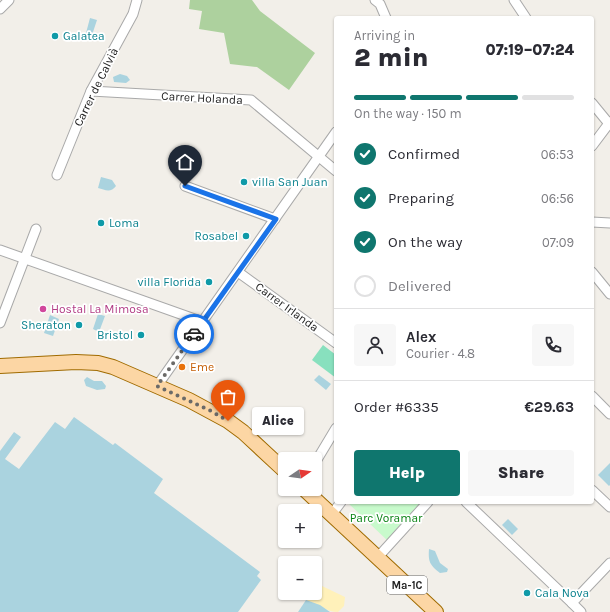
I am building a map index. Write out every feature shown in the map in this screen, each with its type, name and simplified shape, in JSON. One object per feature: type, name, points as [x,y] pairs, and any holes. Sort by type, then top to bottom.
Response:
[{"type":"main road","points":[[0,366],[51,362],[98,363],[128,372],[211,411],[228,421],[243,432],[278,464]]},
{"type":"main road","name":"Ma-1C","points":[[312,496],[436,612]]},
{"type":"street","points":[[0,9],[9,0]]},
{"type":"street","name":"Carrer de Calvià","points":[[57,175],[91,91],[133,14],[137,0]]},
{"type":"street","points":[[375,0],[380,4],[385,16]]},
{"type":"street","points":[[514,0],[525,16]]},
{"type":"street","name":"Carrer Holanda","points":[[91,91],[251,100],[334,169]]},
{"type":"street","points":[[594,105],[609,123],[594,143]]},
{"type":"street","points":[[157,386],[334,135]]},
{"type":"street","points":[[185,186],[276,219]]},
{"type":"street","points":[[594,222],[610,223]]},
{"type":"street","points":[[0,323],[36,229]]},
{"type":"street","points":[[0,250],[203,322]]},
{"type":"street","name":"Carrer Irlanda","points":[[238,272],[334,342]]},
{"type":"street","points":[[594,274],[610,294]]},
{"type":"street","points":[[594,398],[610,414]]},
{"type":"street","points":[[322,452],[334,431]]},
{"type":"street","points":[[594,492],[610,507]]},
{"type":"street","points":[[332,514],[340,504]]},
{"type":"street","points":[[378,557],[426,504]]},
{"type":"street","points":[[468,504],[581,612]]},
{"type":"street","points":[[572,603],[610,563]]},
{"type":"green space","points":[[190,0],[252,0],[260,11],[315,53],[289,90],[257,67],[230,64],[224,33],[199,29],[202,11],[189,9]]},
{"type":"green space","points":[[323,345],[334,353],[334,376],[312,360]]},
{"type":"green space","name":"Parc Voramar","points":[[349,504],[421,504],[388,541]]},
{"type":"sand","points":[[322,586],[345,597],[344,606],[338,612],[326,609],[306,600],[322,600]]},
{"type":"water","points":[[90,18],[97,20],[92,35],[86,33]]},
{"type":"water","points":[[120,74],[127,76],[130,80],[126,83],[114,82],[113,77]]},
{"type":"water","points":[[101,177],[112,180],[116,186],[112,190],[98,188]]},
{"type":"water","points":[[98,314],[105,316],[99,332],[93,329]]},
{"type":"water","points":[[50,315],[59,319],[53,336],[44,333]]},
{"type":"water","points":[[319,375],[331,384],[326,390],[314,380]]},
{"type":"water","points":[[87,377],[94,381],[102,381],[106,386],[105,389],[97,390],[86,386],[84,380]]},
{"type":"water","points":[[74,417],[113,445],[115,443],[163,479],[154,493],[260,572],[257,576],[261,580],[238,612],[0,612],[0,451],[14,432],[21,437],[5,459],[19,469],[55,422],[65,429]]},
{"type":"water","points":[[610,463],[610,485],[609,486],[598,475]]},
{"type":"water","points":[[508,519],[518,529],[512,535],[502,525]]},
{"type":"water","points":[[429,549],[435,551],[440,563],[448,569],[447,572],[440,573],[434,568],[429,560]]},
{"type":"water","points":[[306,600],[320,605],[330,612],[298,612]]},
{"type":"way so far","points":[[194,334],[157,386],[190,400],[228,421]]},
{"type":"place","name":"Galatea","points":[[55,36]]},
{"type":"place","name":"villa San Juan","points":[[244,182]]},
{"type":"place","name":"Loma","points":[[101,223]]},
{"type":"place","name":"Rosabel","points":[[246,236]]},
{"type":"place","name":"villa Florida","points":[[209,282]]},
{"type":"place","name":"Hostal La Mimosa","points":[[43,309]]},
{"type":"place","name":"Sheraton","points":[[79,325]]},
{"type":"place","name":"Bristol","points":[[141,335]]},
{"type":"place","name":"Eme","points":[[182,367]]},
{"type":"place","name":"Alice","points":[[228,421]]},
{"type":"place","name":"Cala Nova","points":[[527,593]]},
{"type":"route","points":[[185,186],[276,219],[194,334]]}]
